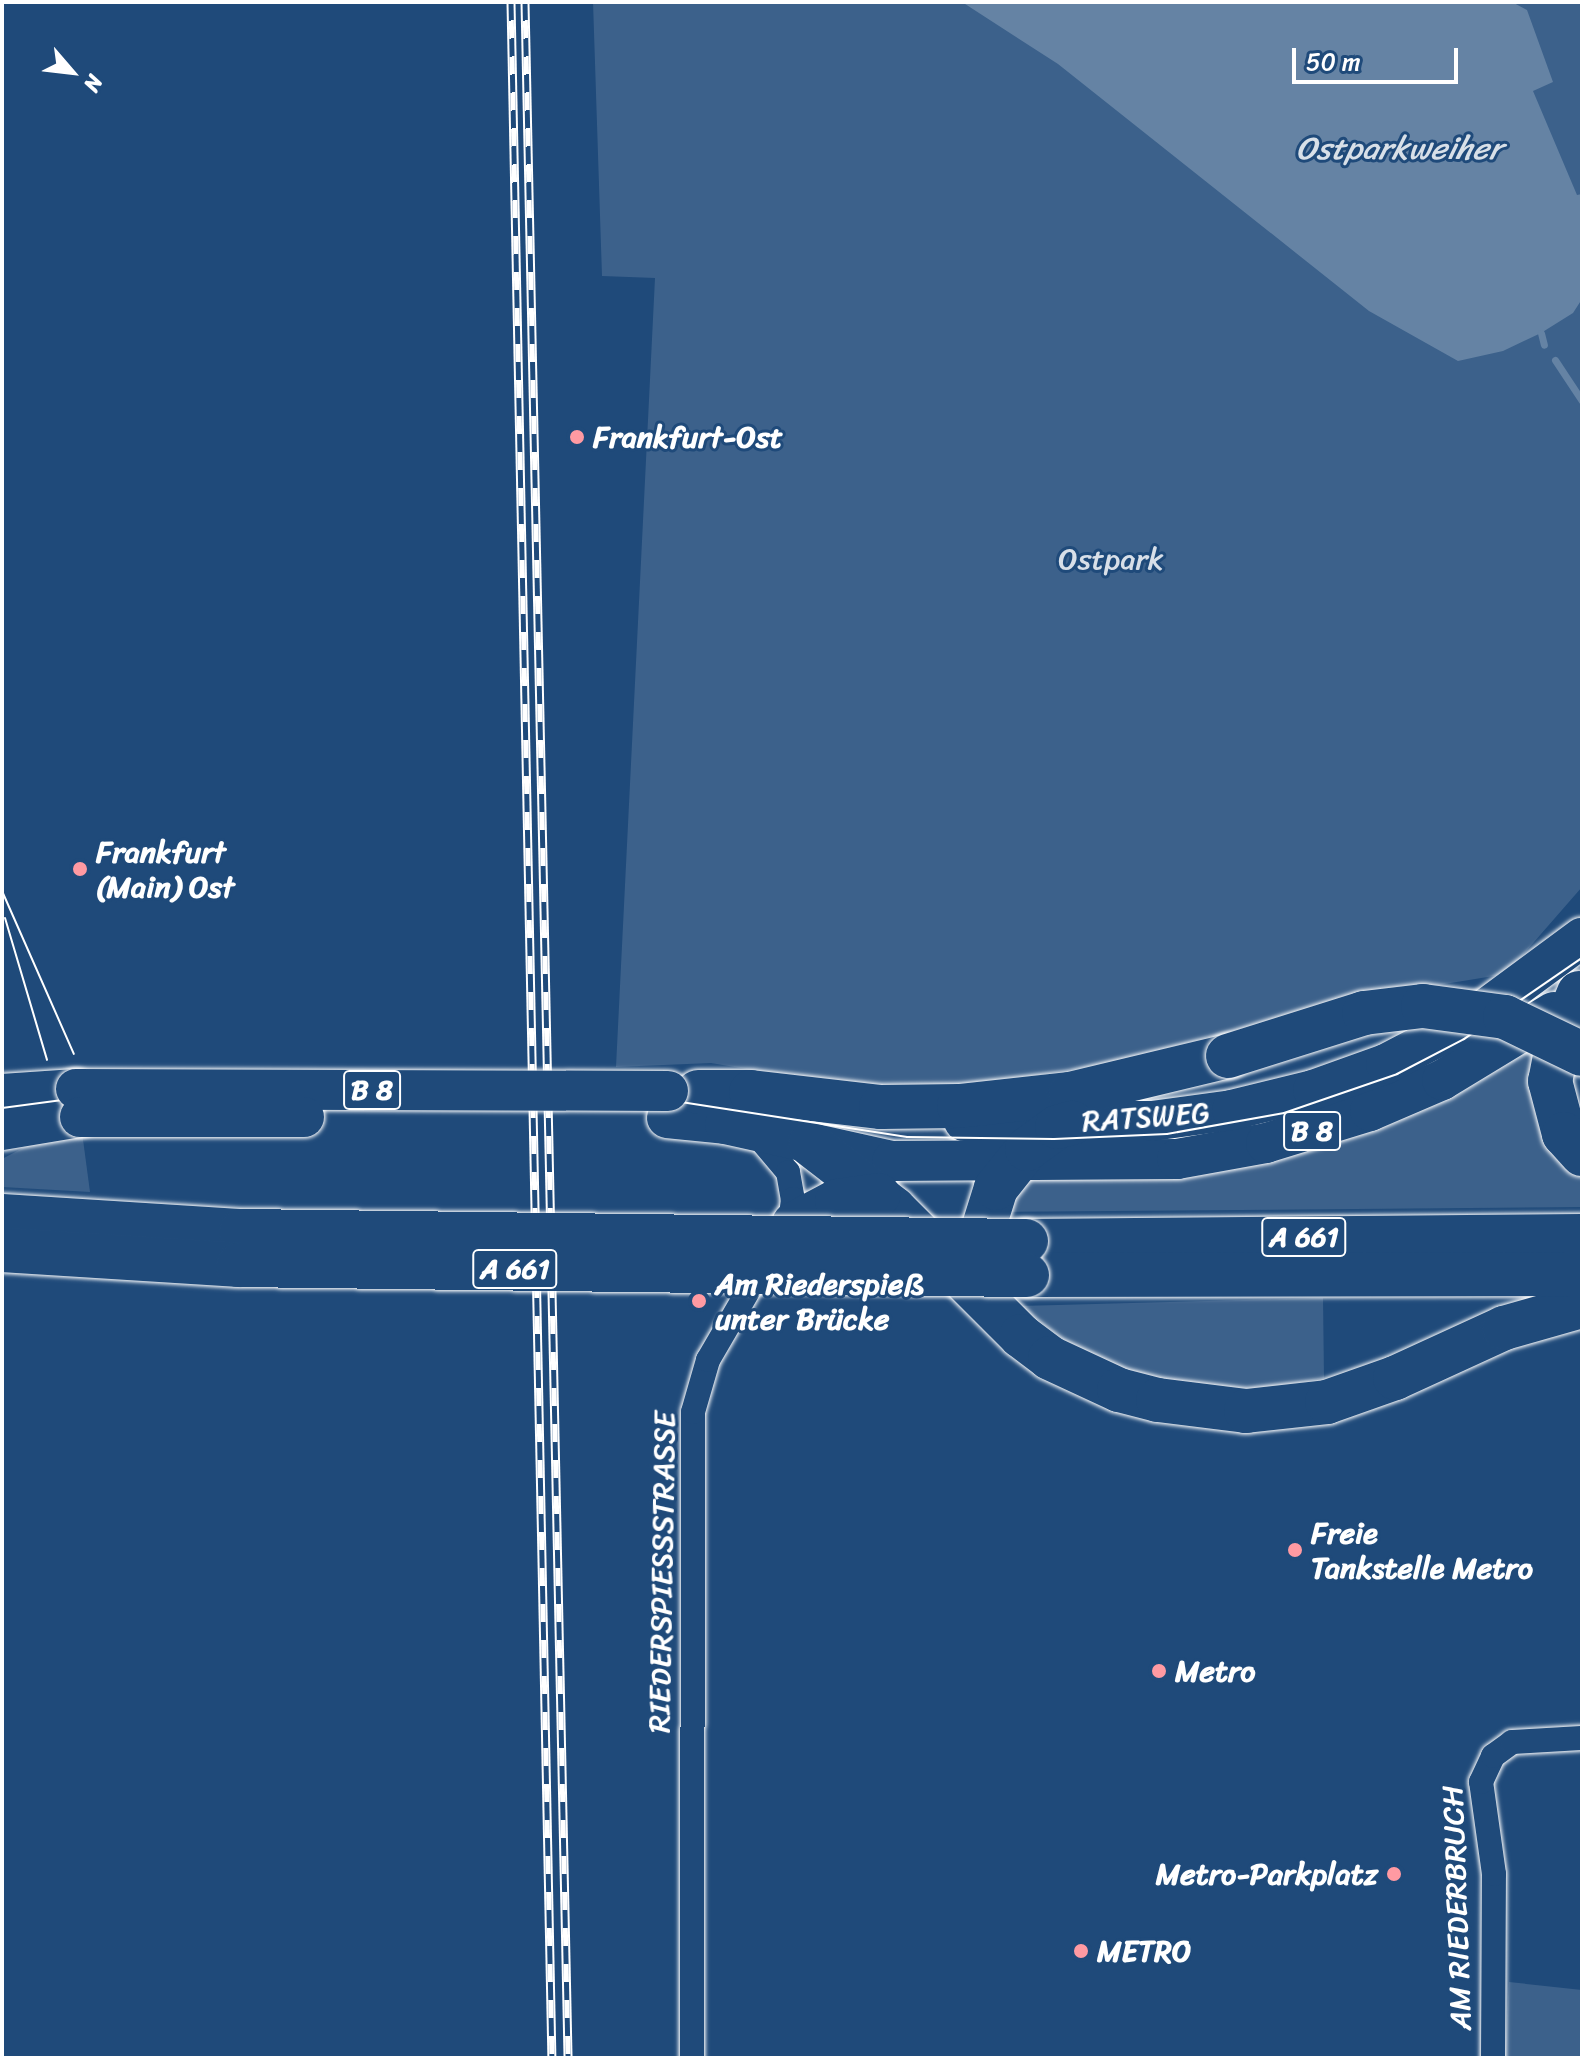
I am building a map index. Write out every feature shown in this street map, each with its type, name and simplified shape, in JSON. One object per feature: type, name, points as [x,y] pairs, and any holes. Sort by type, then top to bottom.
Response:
[{"type":"highway","points":[[1580,992],[1557,1046],[1550,1081],[1560,1125],[1582,1154]]},
{"type":"highway","points":[[678,1100],[751,1092],[866,1107],[959,1106],[1070,1094],[1228,1056],[1364,1013],[1423,1006],[1505,1017],[1582,1054]]},
{"type":"highway","points":[[1002,1318],[979,1263],[980,1239],[996,1188],[1013,1163],[1046,1133],[1072,1123]]},
{"type":"highway","points":[[810,1144],[879,1195],[1002,1318],[1050,1358],[1119,1390],[1246,1411],[1287,1409],[1361,1392],[1504,1328],[1582,1306]]},
{"type":"highway","points":[[794,1224],[837,1201],[879,1195]]},
{"type":"highway","name":"A 661","points":[[2,1216],[241,1231],[1582,1274]]},
{"type":"highway","name":"A 661","points":[[2,1250],[238,1265],[1027,1258],[1582,1236]]},
{"type":"main road","name":"RATSWEG","points":[[678,1100],[840,1117],[1072,1123],[1197,1117],[1276,1101],[1354,1076],[1472,1019],[1582,938]]},
{"type":"main road","name":"RATSWEG","points":[[678,1100],[750,1129],[892,1161],[1013,1163],[1177,1159],[1326,1127],[1442,1080],[1580,992]]},
{"type":"main road","name":"B 8","points":[[2,1094],[78,1103],[678,1100]]},
{"type":"main road","name":"B 8","points":[[2,1130],[78,1103]]},
{"type":"street","points":[[750,1129],[788,1172],[794,1224]]},
{"type":"street","name":"RIEDERSPIESSSTRASSE","points":[[692,2058],[693,1412],[720,1336],[794,1224]]},
{"type":"street","name":"AM RIEDERBRUCH","points":[[1493,2058],[1494,1874],[1481,1782],[1493,1756],[1512,1742],[1582,1738]]},
{"type":"green space","name":"Ostpark","points":[[593,2],[1582,2],[1582,887],[1506,974],[1352,999],[1106,1064],[1009,1079],[883,1092],[711,1063],[616,1067],[655,278],[602,276]]},
{"type":"green space","points":[[1530,1041],[1573,1171],[1582,1177],[1582,1207],[1000,1212],[1018,1173],[1104,1173]]},
{"type":"green space","points":[[82,1132],[90,1192],[2,1187],[2,1159],[42,1138]]},
{"type":"green space","points":[[1323,1298],[1324,1378],[1259,1389],[1178,1384],[1109,1365],[1074,1347],[1020,1306]]},
{"type":"green space","points":[[1509,1982],[1582,1990],[1582,2058],[1505,2058]]},
{"type":"water","name":"Ostparkweiher","points":[[962,2],[1512,2],[1527,10],[1553,82],[1533,91],[1577,195],[1582,194],[1582,299],[1573,313],[1541,333],[1503,351],[1458,361],[1369,311],[1058,64]]},
{"type":"waterway","points":[[1541,333],[1544,345]]},
{"type":"waterway","points":[[1555,360],[1582,401]]},
{"type":"tram line","points":[[2,891],[74,1054]]},
{"type":"tram line","points":[[5,918],[47,1060]]},
{"type":"tram line","points":[[2,1108],[77,1098],[668,1100],[907,1137],[1054,1139],[1167,1134],[1284,1113],[1397,1074],[1464,1039],[1582,958]]},
{"type":"railway","points":[[511,2],[552,2058]]},
{"type":"railway","points":[[525,2],[568,2058]]},
{"type":"place","name":"Frankfurt-Ost","points":[[577,437]]},
{"type":"place","name":"Frankfurt (Main) Ost","points":[[80,869]]},
{"type":"place","name":"Am Riederspieß unter Brücke","points":[[699,1301]]},
{"type":"place","name":"Freie Tankstelle Metro","points":[[1295,1550]]},
{"type":"place","name":"Metro","points":[[1159,1671]]},
{"type":"place","name":"Metro-Parkplatz","points":[[1394,1874]]},
{"type":"place","name":"METRO","points":[[1081,1951]]}]
